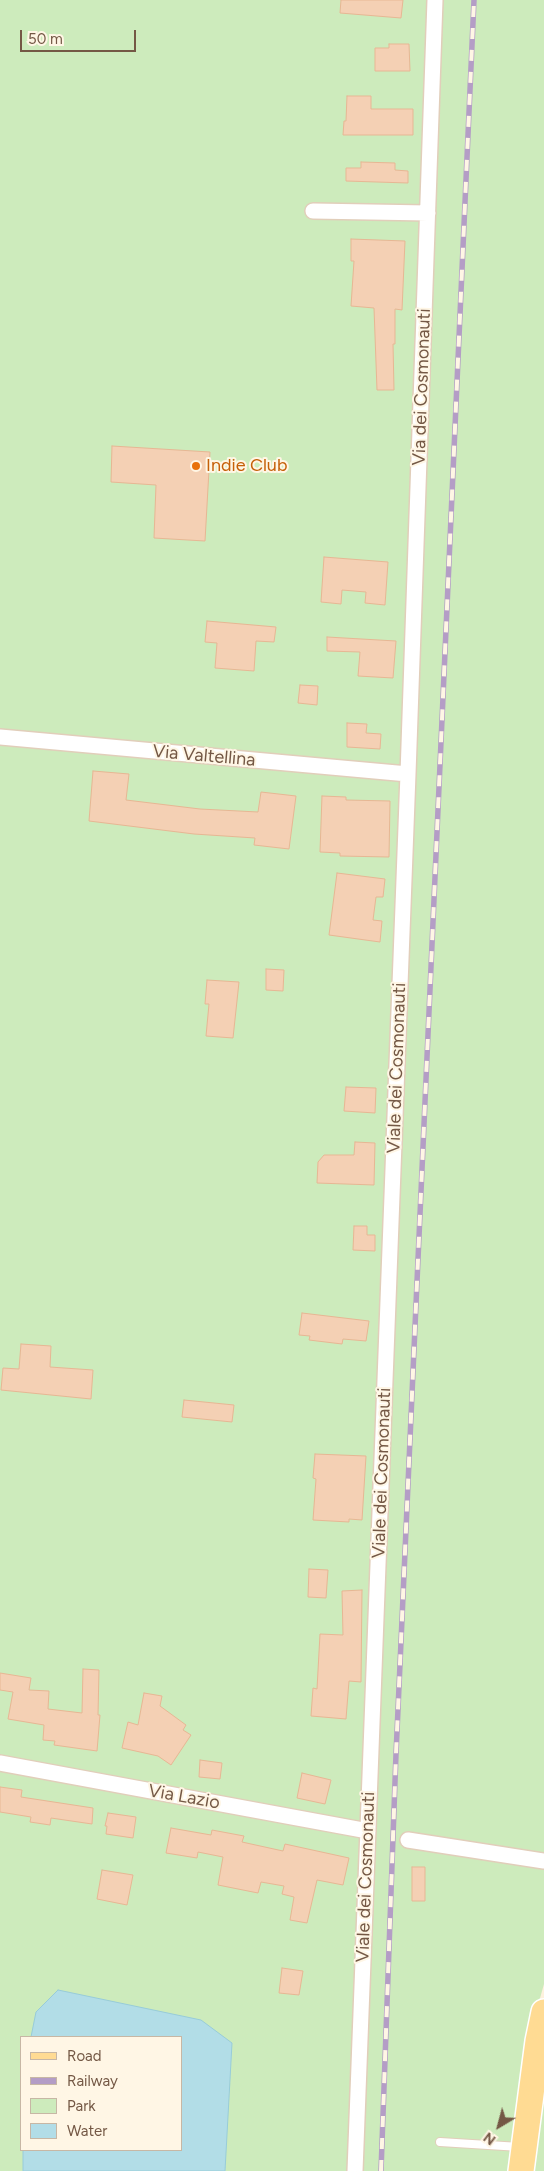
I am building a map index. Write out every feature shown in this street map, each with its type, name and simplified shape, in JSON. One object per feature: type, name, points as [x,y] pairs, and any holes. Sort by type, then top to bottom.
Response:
[{"type":"main road","points":[[523,2159],[544,2012]]},
{"type":"street","name":"Via dei Cosmonauti","points":[[408,774],[435,0]]},
{"type":"street","points":[[313,211],[428,213]]},
{"type":"street","name":"Via Valtellina","points":[[0,737],[408,774]]},
{"type":"street","name":"Viale dei Cosmonauti","points":[[355,2171],[408,774]]},
{"type":"street","name":"Via Lazio","points":[[0,1763],[368,1831]]},
{"type":"street","points":[[408,1840],[544,1861]]},
{"type":"lane","points":[[440,2142],[523,2159]]},
{"type":"green space","points":[[0,0],[544,0],[544,1984],[535,2016],[509,2171],[0,2171]]},
{"type":"green space","points":[[544,2058],[544,2171],[531,2171]]},
{"type":"water","points":[[58,1990],[201,2020],[232,2043],[225,2171],[23,2171],[23,2151],[182,2151],[182,2036],[31,2036],[36,2012]]},
{"type":"building","points":[[341,0],[403,0],[401,18],[340,13]]},
{"type":"building","points":[[389,44],[409,44],[410,71],[375,71],[375,48],[389,48]]},
{"type":"building","points":[[347,96],[371,96],[371,109],[413,109],[413,135],[343,135],[344,121],[346,121]]},
{"type":"building","points":[[361,162],[395,163],[395,170],[408,171],[408,183],[346,181],[346,168],[361,168]]},
{"type":"building","points":[[351,239],[405,241],[402,310],[395,309],[395,344],[393,344],[394,390],[377,390],[374,308],[351,306],[354,261],[351,261]]},
{"type":"building","points":[[112,446],[210,452],[205,541],[154,538],[156,485],[111,482]]},
{"type":"building","points":[[324,557],[388,562],[385,605],[365,603],[366,592],[342,590],[341,604],[321,602]]},
{"type":"building","points":[[207,621],[276,627],[274,642],[256,641],[254,671],[215,668],[217,643],[205,642]]},
{"type":"building","points":[[327,637],[396,641],[393,678],[358,676],[360,652],[327,651]]},
{"type":"building","points":[[300,685],[318,686],[317,705],[298,703]]},
{"type":"building","points":[[347,723],[367,724],[366,733],[381,734],[380,749],[347,747]]},
{"type":"building","points":[[93,771],[129,774],[126,800],[200,809],[258,812],[261,792],[296,796],[289,849],[254,845],[255,838],[194,834],[89,821]]},
{"type":"building","points":[[322,796],[346,797],[346,800],[390,801],[389,857],[340,856],[340,853],[320,852]]},
{"type":"building","points":[[337,873],[385,879],[383,897],[376,897],[373,920],[382,921],[380,942],[329,935]]},
{"type":"building","points":[[266,969],[284,970],[283,991],[266,990]]},
{"type":"building","points":[[207,980],[239,982],[233,1038],[206,1036],[209,1004],[205,1004]]},
{"type":"building","points":[[346,1087],[376,1088],[375,1113],[344,1111]]},
{"type":"building","points":[[355,1142],[375,1143],[374,1185],[317,1183],[318,1162],[324,1155],[354,1155]]},
{"type":"building","points":[[354,1226],[367,1226],[367,1235],[375,1235],[375,1251],[353,1250]]},
{"type":"building","points":[[302,1313],[369,1321],[366,1341],[343,1339],[342,1344],[309,1340],[310,1336],[299,1335]]},
{"type":"building","points":[[21,1344],[51,1346],[50,1367],[93,1370],[91,1399],[1,1390],[3,1368],[19,1369]]},
{"type":"building","points":[[184,1400],[234,1405],[232,1422],[182,1417]]},
{"type":"building","points":[[315,1454],[366,1456],[362,1520],[349,1519],[349,1522],[313,1520],[316,1479],[313,1478]]},
{"type":"building","points":[[309,1569],[328,1570],[326,1598],[308,1597]]},
{"type":"building","points":[[362,1590],[361,1682],[349,1681],[346,1719],[311,1716],[313,1688],[317,1689],[320,1634],[343,1635],[342,1591]]},
{"type":"building","points":[[83,1669],[99,1670],[98,1715],[100,1715],[97,1751],[54,1745],[55,1741],[43,1740],[44,1725],[8,1719],[13,1692],[0,1690],[0,1673],[31,1678],[29,1690],[49,1691],[48,1709],[82,1713]]},
{"type":"building","points":[[144,1693],[162,1696],[160,1706],[186,1725],[183,1730],[191,1735],[171,1765],[158,1756],[122,1748],[128,1722],[138,1725]]},
{"type":"building","points":[[200,1760],[222,1763],[220,1779],[199,1777]]},
{"type":"building","points":[[302,1773],[331,1780],[325,1804],[297,1798]]},
{"type":"building","points":[[0,1787],[22,1790],[21,1797],[93,1808],[92,1824],[51,1818],[50,1825],[30,1822],[31,1817],[0,1812]]},
{"type":"building","points":[[108,1813],[136,1817],[133,1838],[106,1834],[107,1826],[105,1826]]},
{"type":"building","points":[[171,1828],[211,1835],[212,1830],[244,1836],[242,1842],[283,1851],[285,1844],[349,1858],[343,1885],[317,1880],[307,1923],[290,1920],[294,1897],[282,1894],[284,1886],[261,1882],[258,1893],[218,1885],[223,1857],[198,1852],[197,1858],[166,1853]]},
{"type":"building","points":[[412,1867],[425,1867],[425,1901],[412,1901]]},
{"type":"building","points":[[102,1870],[133,1875],[127,1905],[97,1899]]},
{"type":"building","points":[[282,1968],[303,1971],[299,1995],[279,1993]]},
{"type":"railway","points":[[381,2171],[396,1754],[474,0]]},
{"type":"place","name":"Indie Club","points":[[196,466]]}]
